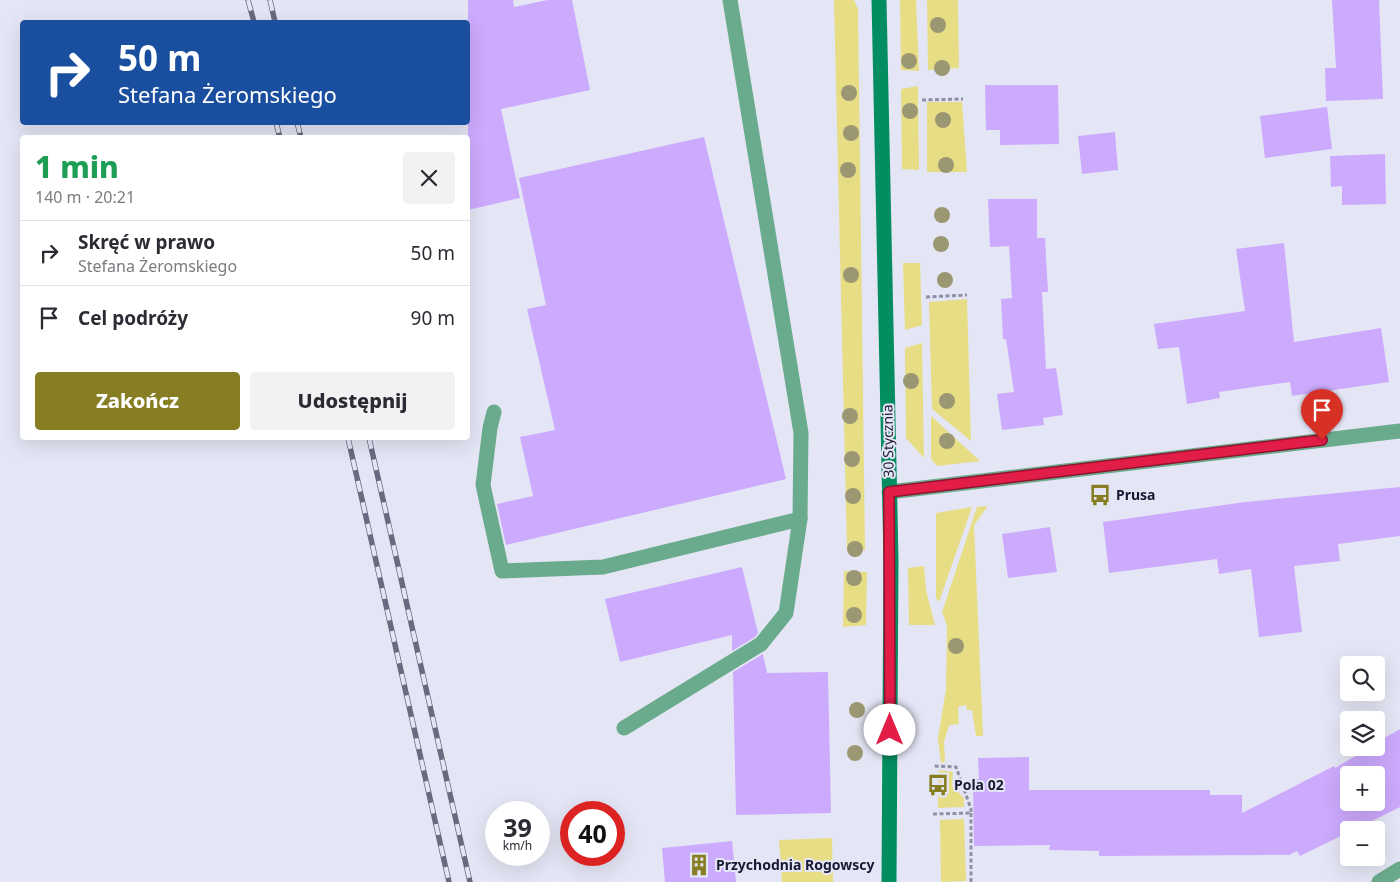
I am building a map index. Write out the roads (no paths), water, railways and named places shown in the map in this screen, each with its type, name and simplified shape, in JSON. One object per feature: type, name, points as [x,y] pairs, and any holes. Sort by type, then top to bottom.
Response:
[{"type":"street","points":[[624,728],[761,644],[786,613],[800,519],[801,433],[730,0]]},
{"type":"street","name":"30 Stycznia","points":[[879,0],[889,492],[889,882]]},
{"type":"street","points":[[494,412],[490,428],[483,485],[502,570],[603,567],[800,519]]},
{"type":"street","points":[[889,492],[1400,431]]},
{"type":"street","points":[[1379,882],[1400,869]]},
{"type":"railway","points":[[248,0],[253,20]]},
{"type":"railway","points":[[270,0],[275,20]]},
{"type":"railway","points":[[277,125],[279,135]]},
{"type":"railway","points":[[298,125],[300,135]]},
{"type":"railway","points":[[348,440],[449,882]]},
{"type":"railway","points":[[369,440],[470,882]]},
{"type":"place","name":"Prusa","points":[[1100,495]]},
{"type":"place","name":"Pola 02","points":[[938,785]]},
{"type":"place","name":"Przychodnia Rogowscy","points":[[699,865]]}]
